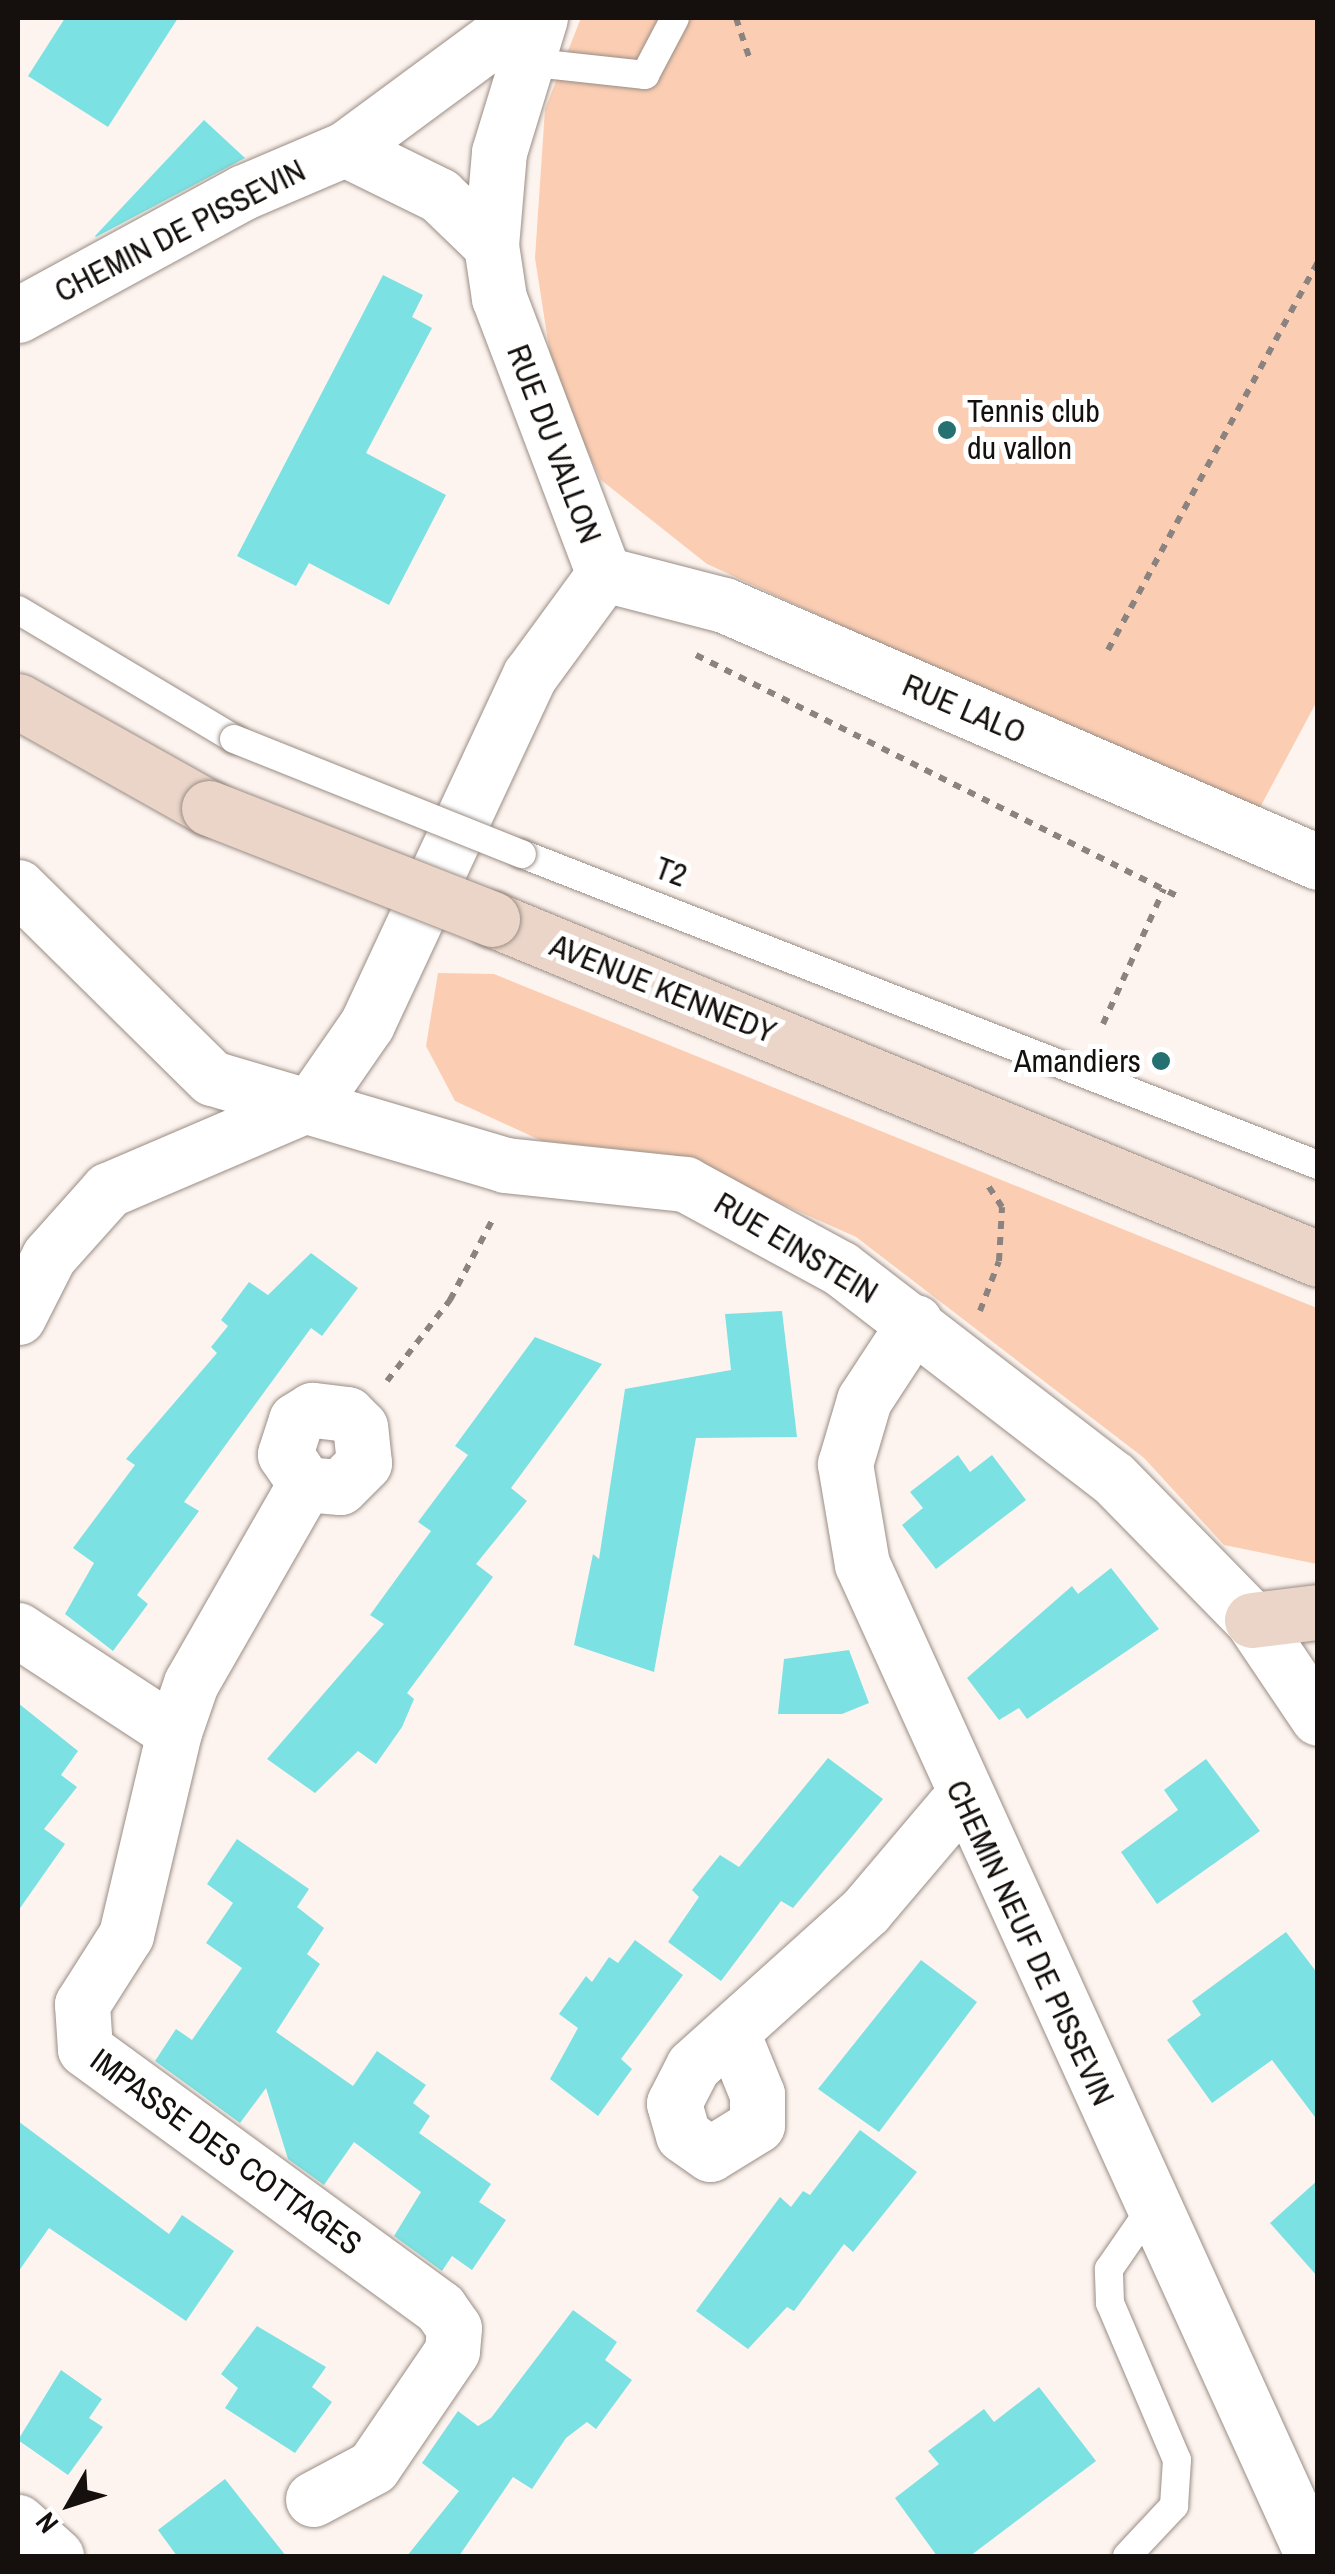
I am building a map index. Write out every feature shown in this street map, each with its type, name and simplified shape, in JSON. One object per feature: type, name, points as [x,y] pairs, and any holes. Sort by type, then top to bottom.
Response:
[{"type":"main road","name":"AVENUE KENNEDY","points":[[18,701],[209,808],[492,919],[1318,1259]]},
{"type":"main road","points":[[1252,1620],[1318,1612]]},
{"type":"street","name":"CHEMIN DE PISSEVIN","points":[[18,315],[244,192],[344,149],[530,32]]},
{"type":"street","name":"RUE DU VALLON","points":[[313,1102],[368,1024],[530,675],[604,574],[499,298],[491,246],[498,152],[530,32]]},
{"type":"street","name":"CHEMIN DE PISSEVIN","points":[[344,149],[438,195],[491,246]]},
{"type":"street","name":"RUE LALO","points":[[604,574],[724,605],[1318,862]]},
{"type":"street","name":"RUE EINSTEIN","points":[[18,887],[212,1078],[313,1102],[377,1133],[505,1165],[686,1184],[937,1316],[1113,1478],[1252,1620],[1318,1718]]},
{"type":"street","points":[[18,1317],[49,1256],[108,1190],[313,1102]]},
{"type":"street","name":"CHEMIN NEUF DE PISSEVIN","points":[[937,1316],[864,1400],[845,1464],[862,1564],[962,1797],[1313,2556]]},
{"type":"street","name":"IMPASSE DES COTTAGES","points":[[314,2499],[372,2467],[452,2351],[454,2328],[440,2308],[100,2068],[80,2039],[82,2004],[126,1935],[174,1732],[191,1683],[304,1484],[340,1488],[364,1463],[366,1444],[347,1414]]},
{"type":"street","points":[[18,1630],[174,1732]]},
{"type":"street","points":[[733,2035],[866,1910],[962,1797]]},
{"type":"street","points":[[18,2522],[56,2556]]},
{"type":"lane","points":[[530,32],[645,75],[675,18]]},
{"type":"lane","name":"T2","points":[[18,610],[234,739],[1318,1165]]},
{"type":"lane","points":[[1127,2556],[1174,2506],[1177,2460],[1110,2303],[1109,2269],[1152,2208]]},
{"type":"path","points":[[736,18],[749,57]]},
{"type":"path","points":[[1108,650],[1318,261]]},
{"type":"path","points":[[685,642],[700,660],[1178,896]]},
{"type":"path","points":[[1104,1024],[1164,890]]},
{"type":"path","points":[[937,1316],[976,1320],[998,1261],[1002,1207],[978,1168]]},
{"type":"path","points":[[347,1414],[395,1374],[450,1300],[496,1207]]},
{"type":"shaded area","name":"Tennis club du vallon","points":[[581,18],[1317,18],[1317,701],[1256,815],[707,564],[601,480],[554,380],[535,258],[545,109]]},
{"type":"shaded area","points":[[438,973],[494,974],[1317,1308],[1317,1564],[1224,1545],[1144,1458],[856,1237],[673,1155],[542,1141],[455,1101],[426,1046]]},
{"type":"building","points":[[65,18],[178,18],[108,127],[28,76]]},
{"type":"building","points":[[204,120],[245,158],[96,237],[95,236]]},
{"type":"building","points":[[383,275],[423,295],[412,317],[432,328],[366,453],[446,495],[389,605],[309,563],[296,586],[237,556]]},
{"type":"building","points":[[311,1253],[358,1288],[322,1336],[311,1328],[184,1502],[199,1511],[137,1595],[148,1604],[113,1651],[65,1614],[94,1563],[73,1548],[135,1465],[126,1459],[217,1353],[211,1347],[228,1326],[221,1320],[249,1282],[268,1295]]},
{"type":"building","points":[[782,1311],[797,1437],[696,1438],[654,1672],[574,1645],[593,1554],[599,1559],[625,1389],[731,1370],[725,1314]]},
{"type":"building","points":[[535,1337],[602,1364],[511,1488],[527,1501],[476,1564],[493,1577],[407,1693],[414,1699],[402,1727],[376,1764],[358,1751],[315,1793],[267,1759],[384,1624],[370,1615],[431,1531],[418,1522],[468,1455],[455,1446]]},
{"type":"building","points":[[958,1455],[970,1472],[992,1455],[1026,1500],[936,1569],[902,1525],[923,1508],[910,1492]]},
{"type":"building","points":[[1111,1568],[1159,1629],[1027,1719],[1019,1708],[999,1720],[967,1678],[1072,1586],[1078,1594]]},
{"type":"building","points":[[849,1650],[869,1703],[842,1714],[778,1714],[784,1659]]},
{"type":"building","points":[[18,1703],[78,1751],[61,1775],[77,1787],[44,1829],[65,1844],[18,1911]]},
{"type":"building","points":[[828,1758],[883,1799],[793,1908],[781,1901],[721,1981],[668,1942],[699,1897],[692,1890],[720,1855],[739,1867]]},
{"type":"building","points":[[1206,1759],[1260,1831],[1157,1904],[1121,1852],[1178,1810],[1164,1790]]},
{"type":"building","points":[[237,1839],[309,1889],[297,1907],[324,1928],[307,1954],[320,1964],[276,2032],[353,2086],[377,2051],[426,2085],[413,2103],[430,2116],[419,2133],[491,2184],[479,2202],[506,2220],[472,2270],[452,2256],[442,2271],[394,2236],[421,2192],[354,2142],[324,2185],[288,2159],[266,2088],[240,2123],[155,2061],[176,2029],[192,2040],[242,1968],[206,1943],[233,1903],[207,1884]]},
{"type":"building","points":[[1286,1932],[1318,1974],[1318,2121],[1272,2060],[1212,2103],[1167,2040],[1201,2015],[1192,2001]]},
{"type":"building","points":[[635,1940],[683,1975],[621,2059],[632,2069],[598,2116],[550,2079],[578,2028],[559,2014],[586,1976],[592,1982],[609,1957],[618,1963]]},
{"type":"building","points":[[921,1960],[977,2002],[879,2132],[818,2089]]},
{"type":"building","points":[[18,2121],[169,2234],[182,2215],[234,2251],[186,2321],[49,2228],[18,2272]]},
{"type":"building","points":[[860,2130],[917,2172],[853,2252],[844,2244],[794,2311],[787,2307],[748,2349],[696,2311],[780,2197],[791,2207],[803,2191],[810,2195]]},
{"type":"building","points":[[1318,2180],[1318,2277],[1270,2223]]},
{"type":"building","points":[[573,2310],[617,2342],[605,2360],[632,2380],[596,2429],[587,2422],[566,2438],[532,2489],[513,2477],[459,2556],[407,2556],[459,2491],[422,2463],[458,2411],[478,2426],[491,2418]]},
{"type":"building","points":[[257,2326],[326,2367],[312,2387],[332,2402],[295,2453],[225,2408],[238,2388],[221,2374]]},
{"type":"building","points":[[61,2370],[102,2399],[89,2418],[103,2427],[68,2475],[18,2440]]},
{"type":"building","points":[[1039,2387],[1096,2461],[970,2556],[937,2556],[895,2498],[939,2464],[928,2451],[984,2409],[994,2422]]},
{"type":"building","points":[[225,2479],[286,2556],[177,2556],[158,2530]]},
{"type":"place","name":"Tennis club du vallon","points":[[947,430]]},
{"type":"place","name":"Amandiers","points":[[1161,1061]]}]
